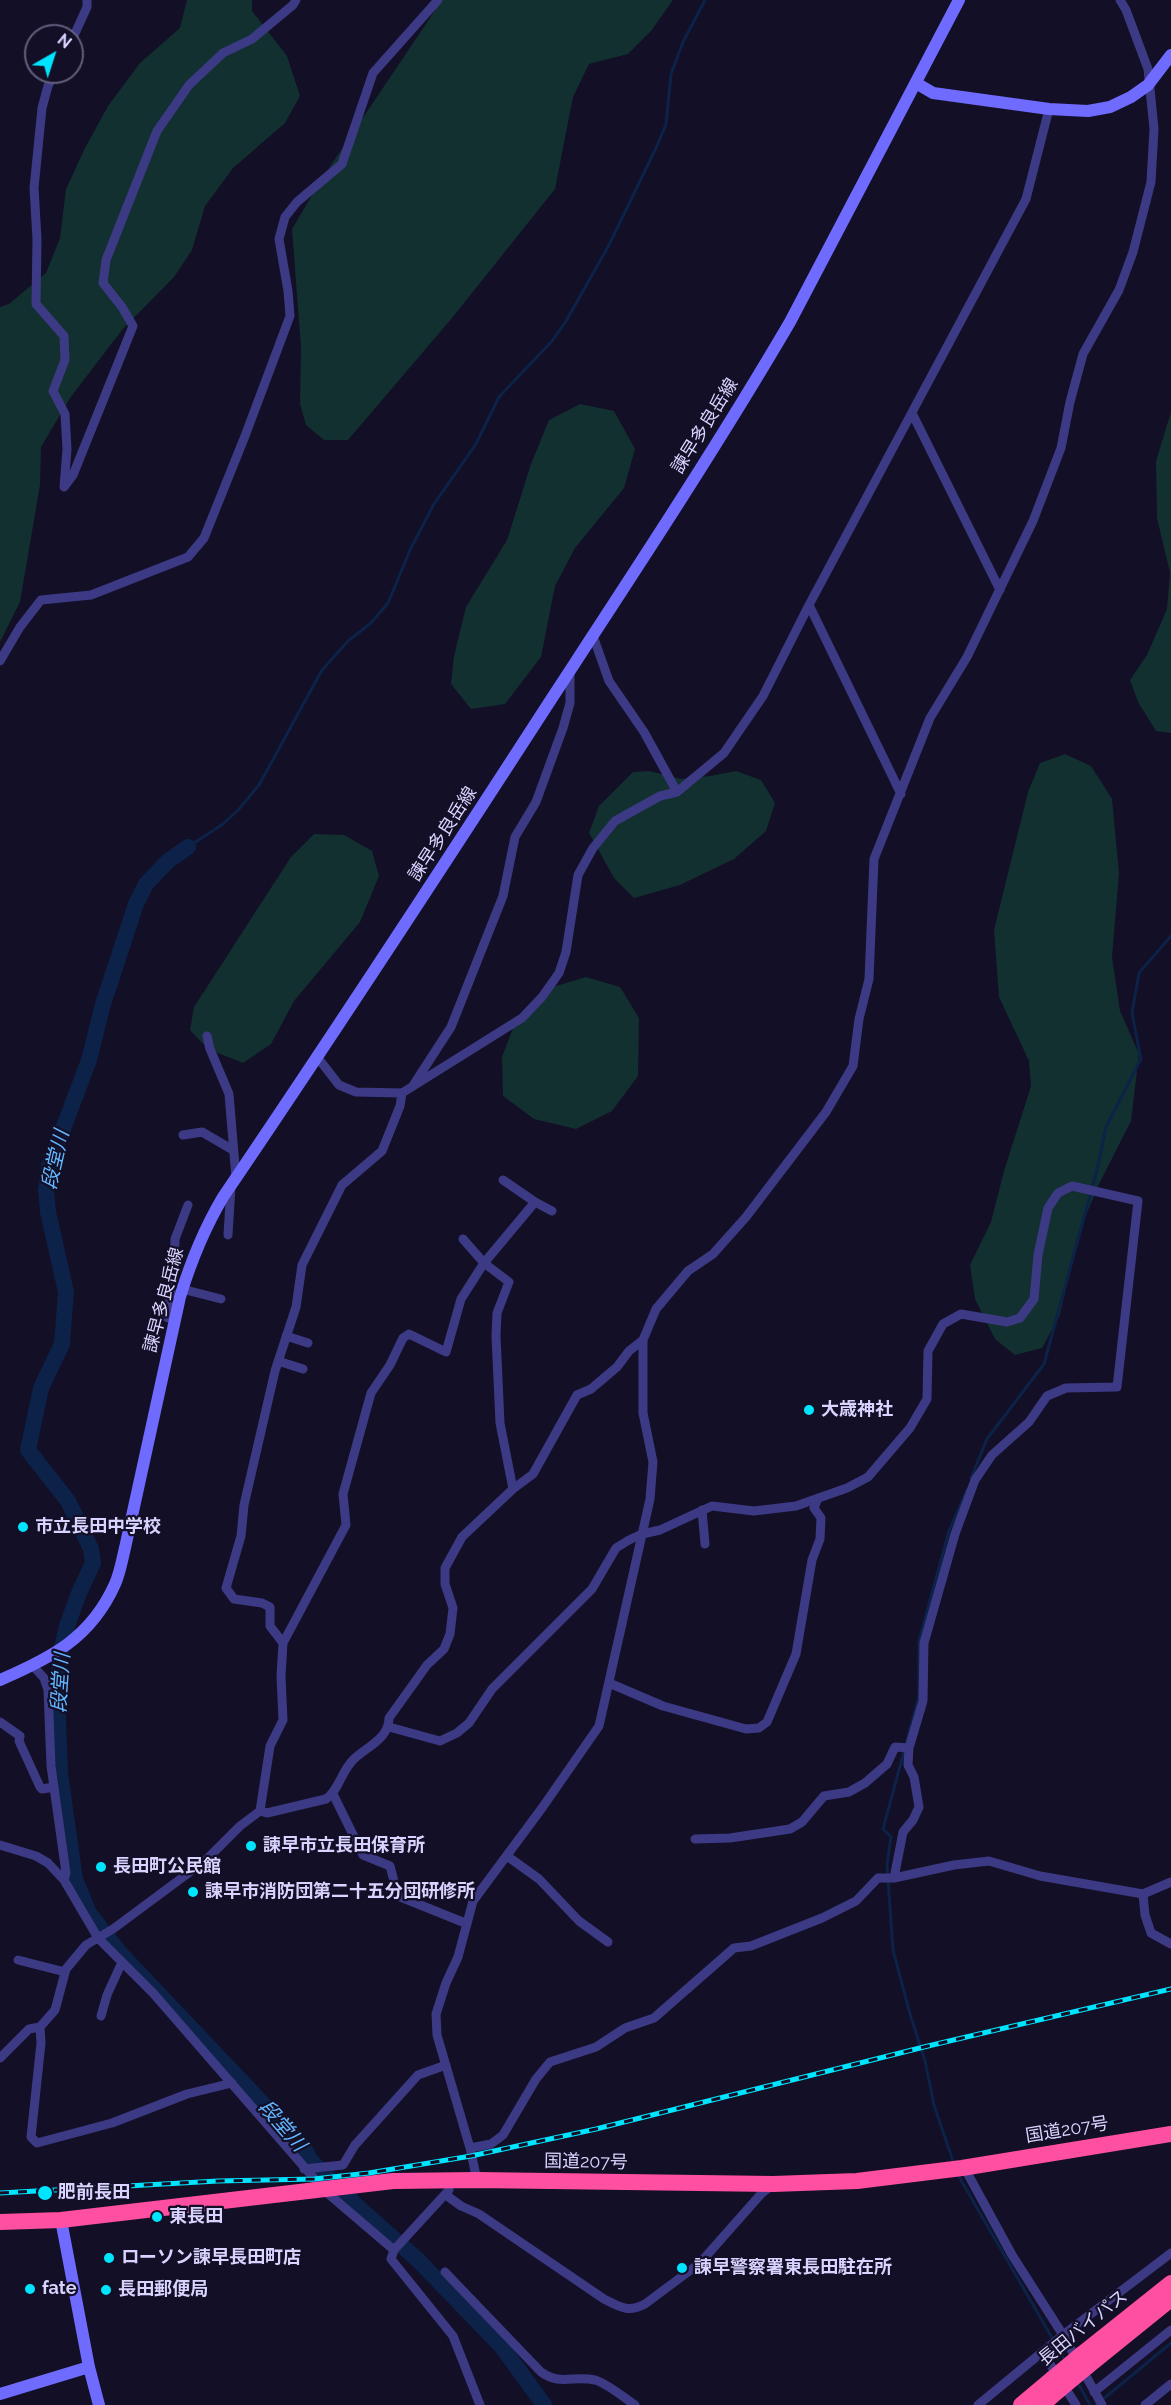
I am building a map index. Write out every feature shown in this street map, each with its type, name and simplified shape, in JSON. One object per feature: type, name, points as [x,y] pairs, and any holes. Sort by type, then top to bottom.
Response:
[{"type":"highway","name":"国道207号","points":[[0,2222],[61,2220],[393,2181],[450,2187],[477,2180],[773,2184],[857,2181],[958,2168],[1171,2134]]},
{"type":"highway","name":"長田バイパス","points":[[1021,2405],[1056,2384],[1171,2283]]},
{"type":"highway","name":"長田バイパス","points":[[1085,2360],[1171,2299]]},
{"type":"highway","name":"長田バイパス","points":[[1042,2405],[1056,2384]]},
{"type":"main road","name":"諫早多良岳線","points":[[0,1680],[38,1663],[71,1643],[85,1630],[104,1605],[116,1583],[182,1288],[204,1229],[593,636],[768,359],[959,0]]},
{"type":"main road","points":[[916,83],[933,93],[1049,109],[1088,111],[1110,107],[1131,97],[1148,85],[1171,56]]},
{"type":"main road","points":[[61,2220],[89,2367],[99,2405]]},
{"type":"main road","points":[[0,2394],[89,2367]]},
{"type":"street","points":[[79,24],[87,7],[87,0]]},
{"type":"street","points":[[49,84],[42,108],[34,188],[37,239],[36,304],[64,336],[65,360],[53,391],[65,414],[67,449],[64,487],[73,475],[133,326],[122,307],[103,283],[106,260],[157,131],[189,85],[214,61],[223,53],[252,39],[296,0]]},
{"type":"street","points":[[0,661],[20,627],[41,600],[91,595],[188,557],[204,538],[290,316],[279,239],[285,217],[297,202],[342,164],[373,73],[438,0]]},
{"type":"street","points":[[477,2180],[470,2148],[437,2036],[436,2014],[446,1983],[458,1957],[472,1901],[507,1856],[599,1726],[650,1499],[653,1462],[643,1413],[643,1340],[656,1309],[688,1271],[713,1254],[746,1217],[826,1112],[853,1066],[859,1019],[869,979],[874,859],[930,718],[967,657],[1033,521],[1061,448],[1083,354],[1119,290],[1133,252],[1151,182],[1154,129],[1148,69],[1120,0]]},
{"type":"street","points":[[318,1058],[339,1085],[357,1092],[402,1093],[522,1018],[542,997],[559,973],[566,952],[578,875],[593,848],[615,821],[660,796],[677,792],[724,753],[763,696],[809,605],[1026,199],[1049,109]]},
{"type":"street","points":[[912,413],[1000,590]]},
{"type":"street","points":[[809,605],[901,794]]},
{"type":"street","points":[[593,636],[609,681],[644,732],[677,792]]},
{"type":"street","points":[[413,1086],[451,1027],[503,896],[515,837],[536,802],[563,728],[570,704],[570,671]]},
{"type":"street","points":[[207,1036],[210,1049],[229,1094],[233,1182],[228,1235]]},
{"type":"street","points":[[283,1643],[270,1626],[270,1607],[262,1603],[234,1599],[226,1588],[241,1536],[251,1471],[278,1361],[296,1307],[302,1265],[342,1185],[382,1151],[400,1106],[402,1093]]},
{"type":"street","points":[[183,1135],[202,1132],[233,1150]]},
{"type":"street","points":[[503,1180],[552,1211]]},
{"type":"street","points":[[389,1727],[440,1741],[457,1733],[468,1723],[492,1689],[592,1589],[616,1548],[642,1534],[660,1530],[712,1506],[754,1511],[796,1506],[847,1488],[868,1477],[910,1428],[927,1400],[928,1351],[943,1324],[961,1314],[1007,1322],[1020,1318],[1034,1299],[1038,1255],[1048,1208],[1058,1193],[1072,1186],[1138,1201],[1117,1386],[1066,1388],[1047,1396],[1029,1422],[992,1455],[975,1480],[956,1534],[924,1643],[923,1701],[908,1749],[908,1765],[914,1777],[919,1807],[913,1820],[903,1832],[894,1878]]},
{"type":"street","points":[[0,2058],[29,2029],[40,2027],[55,2010],[65,1972],[86,1945],[113,1929],[206,1860],[240,1826],[260,1811],[270,1746],[283,1720],[281,1676],[283,1643],[346,1525],[344,1494],[370,1393],[390,1365],[403,1338],[409,1334],[446,1352],[461,1299],[484,1263],[536,1202]]},
{"type":"street","points":[[175,1321],[166,1317],[174,1271],[175,1239],[188,1205]]},
{"type":"street","points":[[463,1239],[484,1263],[509,1282],[497,1313],[496,1336],[500,1423],[513,1489]]},
{"type":"street","points":[[182,1288],[221,1299]]},
{"type":"street","points":[[286,1336],[308,1343]]},
{"type":"street","points":[[260,1811],[267,1813],[326,1799],[333,1794],[343,1772],[353,1760],[382,1736],[389,1727],[389,1718],[427,1665],[444,1649],[450,1634],[453,1608],[445,1584],[445,1568],[462,1537],[533,1473],[577,1395],[591,1389],[617,1367],[629,1351],[643,1340]]},
{"type":"street","points":[[278,1361],[303,1370]]},
{"type":"street","points":[[609,1683],[663,1706],[746,1729],[759,1728],[768,1722],[796,1654],[812,1560],[820,1539],[820,1518],[814,1508],[818,1498]]},
{"type":"street","points":[[702,1510],[705,1544]]},
{"type":"street","points":[[38,1663],[48,1690],[51,1766],[66,1873],[64,1880]]},
{"type":"street","points":[[0,1722],[20,1736],[19,1741],[40,1787],[42,1789],[54,1787]]},
{"type":"street","points":[[694,1839],[730,1838],[790,1829],[802,1821],[824,1796],[849,1792],[865,1783],[887,1764],[895,1747],[908,1749]]},
{"type":"street","points":[[333,1794],[363,1855],[390,1866],[398,1896],[465,1923]]},
{"type":"street","points":[[0,1845],[36,1856],[48,1863],[64,1880],[98,1938],[232,2083],[305,2169],[394,2250]]},
{"type":"street","points":[[507,1856],[539,1879],[579,1921],[608,1942]]},
{"type":"street","points":[[470,2148],[491,2144],[502,2135],[536,2079],[550,2062],[597,2047],[625,2028],[654,2018],[734,1948],[751,1946],[822,1918],[856,1901],[878,1878],[894,1878],[954,1865],[989,1861],[1040,1876],[1143,1894],[1171,1882]]},
{"type":"street","points":[[1143,1894],[1145,1915],[1151,1933],[1171,1944]]},
{"type":"street","points":[[18,1960],[65,1972]]},
{"type":"street","points":[[101,2016],[107,1995],[122,1962]]},
{"type":"street","points":[[40,2027],[41,2043],[31,2137],[37,2143],[112,2123],[187,2094],[232,2083]]},
{"type":"street","points":[[305,2169],[343,2165],[355,2145],[418,2075],[446,2065]]},
{"type":"street","points":[[958,2168],[1098,2398],[1171,2330]]},
{"type":"street","points":[[480,2405],[453,2336],[391,2259],[394,2250],[450,2187],[461,2206],[479,2214],[604,2299],[626,2310],[636,2309],[645,2304],[700,2263],[760,2194],[773,2184]]},
{"type":"street","points":[[978,2405],[1171,2253]]},
{"type":"street","points":[[445,2272],[541,2372],[551,2379],[565,2381],[577,2378],[598,2381],[635,2405]]},
{"type":"street","points":[[1047,2350],[1076,2405]]},
{"type":"street","points":[[1145,2405],[1171,2384]]},
{"type":"green space","points":[[187,0],[252,0],[252,11],[287,56],[300,96],[285,123],[233,168],[205,206],[192,250],[174,277],[122,330],[70,398],[41,447],[40,485],[20,602],[0,642],[0,307],[9,304],[46,273],[60,238],[66,189],[85,148],[108,106],[140,63],[180,28]]},
{"type":"green space","points":[[442,0],[673,0],[651,31],[628,54],[589,64],[573,97],[555,189],[452,318],[348,440],[324,440],[306,425],[300,404],[301,347],[292,229],[321,180]]},
{"type":"green space","points":[[580,404],[614,411],[635,449],[624,488],[575,548],[555,586],[541,657],[505,704],[471,709],[451,684],[454,656],[466,607],[507,540],[531,464],[549,420]]},
{"type":"green space","points":[[1171,412],[1171,733],[1156,731],[1138,702],[1130,680],[1147,655],[1167,609],[1170,573],[1157,518],[1156,461]]},
{"type":"green space","points":[[1065,754],[1091,766],[1112,799],[1119,873],[1112,957],[1120,1011],[1139,1054],[1131,1121],[1098,1186],[1077,1237],[1060,1315],[1042,1348],[1015,1355],[995,1339],[975,1299],[970,1265],[991,1222],[1004,1171],[1031,1086],[1029,1061],[999,997],[994,930],[1028,792],[1040,763]]},
{"type":"green space","points":[[649,771],[681,779],[736,771],[761,780],[775,803],[766,831],[734,859],[680,885],[634,898],[614,878],[589,833],[599,806],[633,772]]},
{"type":"green space","points":[[314,834],[344,835],[372,851],[379,876],[360,922],[294,1001],[271,1044],[243,1063],[208,1049],[190,1030],[194,1007],[291,857]]},
{"type":"green space","points":[[586,977],[620,987],[639,1018],[638,1076],[612,1111],[576,1129],[534,1119],[503,1096],[502,1057],[517,1018],[546,989]]},
{"type":"waterway","points":[[188,847],[223,824],[259,785],[322,670],[348,641],[371,623],[388,603],[411,548],[434,504],[476,444],[499,397],[552,341],[566,321],[608,247],[657,146],[666,124],[671,74],[683,42],[705,0]]},
{"type":"waterway","name":"段堂川","points":[[188,847],[168,861],[146,884],[136,904],[103,1004],[89,1060],[49,1166],[46,1191],[48,1212],[66,1292],[62,1344],[41,1388],[28,1450],[68,1501],[91,1549],[93,1563],[67,1626],[60,1656],[57,1691],[60,1773],[75,1879],[89,1913],[119,1952],[302,2145],[311,2161],[358,2207],[418,2260],[502,2347],[544,2405]]},
{"type":"waterway","points":[[971,1478],[987,1439],[1044,1364],[1097,1170],[1106,1127],[1141,1059],[1132,1013],[1139,973],[1171,936]]},
{"type":"waterway","points":[[954,2164],[934,2105],[925,2061],[893,1950],[887,1865],[891,1837],[883,1829],[919,1696],[919,1641],[949,1531],[967,1490]]},
{"type":"waterway","points":[[958,2175],[1066,2362]]},
{"type":"waterway","points":[[1096,2405],[1171,2343]]},
{"type":"waterway","points":[[1078,2383],[1090,2405]]},
{"type":"railway","points":[[0,2193],[218,2181],[314,2179],[369,2173],[471,2156],[596,2129],[928,2046],[1171,1989]]},
{"type":"place","name":"大歳神社","points":[[809,1410]]},
{"type":"place","name":"市立長田中学校","points":[[23,1527]]},
{"type":"place","name":"諫早市立長田保育所","points":[[251,1846]]},
{"type":"place","name":"長田町公民館","points":[[101,1867]]},
{"type":"place","name":"諫早市消防団第二十五分団研修所","points":[[193,1892]]},
{"type":"place","name":"肥前長田","points":[[45,2193]]},
{"type":"place","name":"東長田","points":[[157,2217]]},
{"type":"place","name":"ローソン諫早長田町店","points":[[109,2258]]},
{"type":"place","name":"諫早警察署東長田駐在所","points":[[682,2268]]},
{"type":"place","name":"fate","points":[[30,2289]]},
{"type":"place","name":"長田郵便局","points":[[106,2290]]}]
